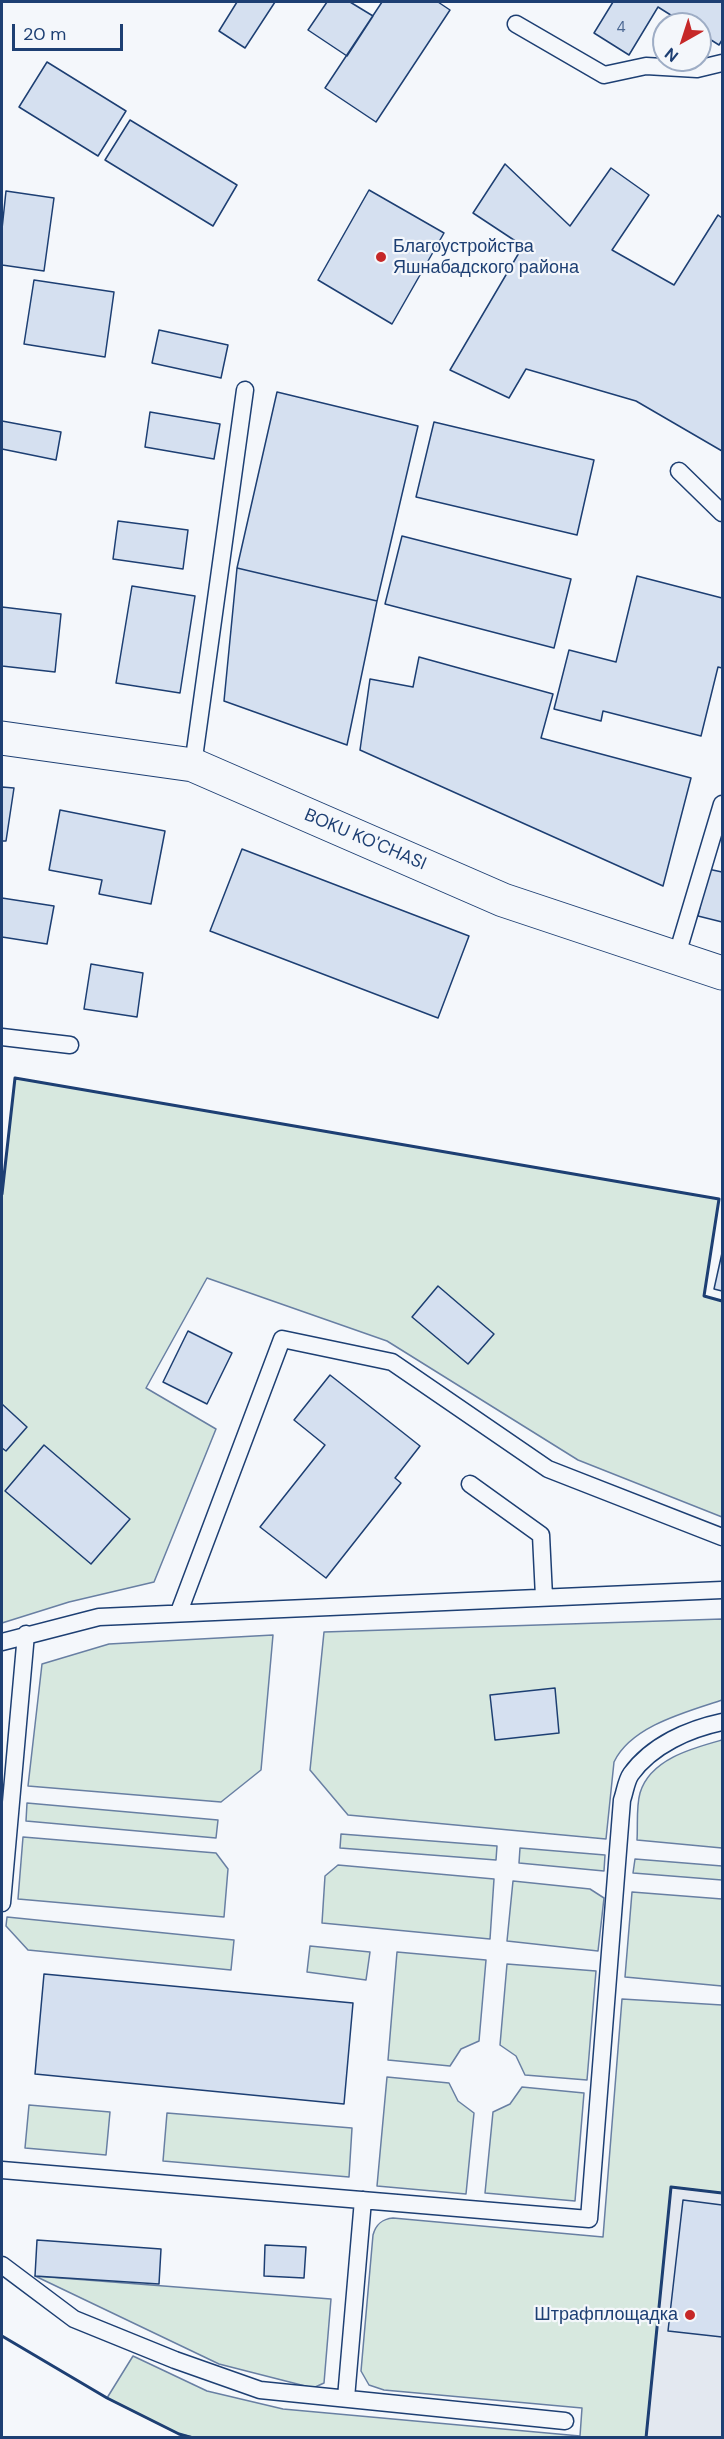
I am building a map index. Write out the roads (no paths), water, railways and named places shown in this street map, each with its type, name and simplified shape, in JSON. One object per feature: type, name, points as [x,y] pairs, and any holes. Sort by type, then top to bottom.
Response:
[{"type":"street","name":"BOKU KO'CHASI","points":[[2,738],[193,765],[503,900],[723,973]]},
{"type":"lane","points":[[516,24],[604,75],[646,66],[697,69],[723,63]]},
{"type":"lane","points":[[193,765],[245,390]]},
{"type":"lane","points":[[679,471],[723,513]]},
{"type":"lane","points":[[676,958],[723,804]]},
{"type":"lane","points":[[2,1036],[70,1045]]},
{"type":"lane","points":[[179,1612],[282,1339],[392,1362],[548,1469],[723,1537]]},
{"type":"lane","points":[[470,1484],[541,1535],[544,1597]]},
{"type":"lane","points":[[2,1642],[99,1617],[723,1590]]},
{"type":"lane","points":[[2,1903],[26,1634]]},
{"type":"lane","points":[[2,2170],[589,2218],[622,1800],[630,1775],[649,1755],[701,1727],[723,1722]]},
{"type":"lane","points":[[346,2398],[363,2200]]},
{"type":"lane","points":[[2,2265],[74,2319],[175,2360],[260,2390],[565,2421]]},
{"type":"place","name":"Благоустройства Яшнабадского района","points":[[381,257]]},
{"type":"place","name":"Штрафплощадка","points":[[690,2315]]}]
